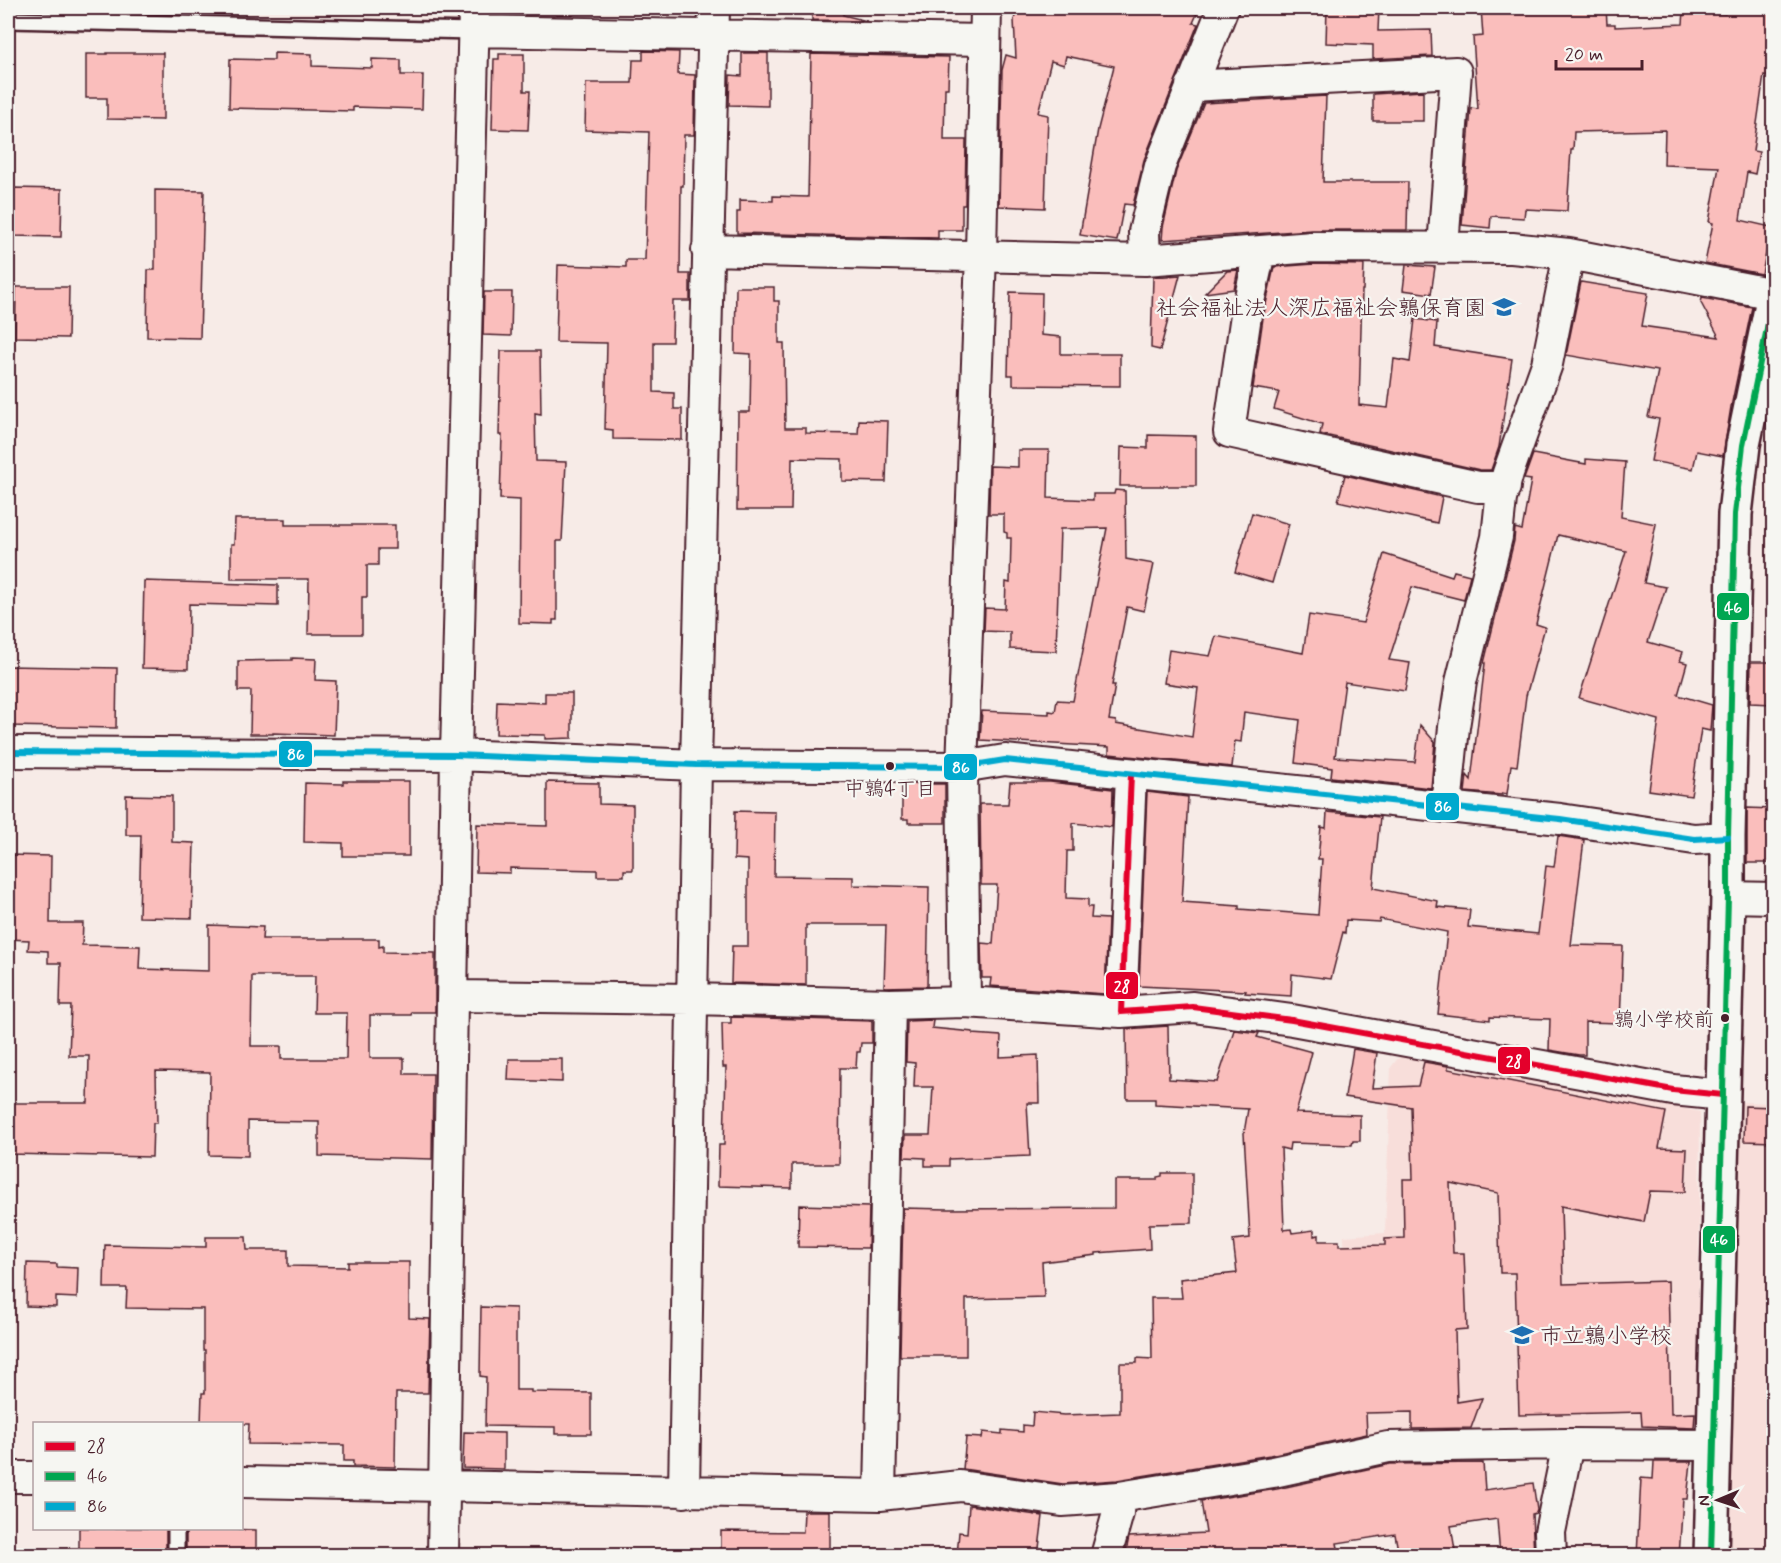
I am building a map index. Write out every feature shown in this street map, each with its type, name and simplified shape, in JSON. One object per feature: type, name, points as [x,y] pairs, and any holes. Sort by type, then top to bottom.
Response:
[{"type":"main road","points":[[1711,1556],[1728,897],[1735,514],[1743,445],[1773,294]]},
{"type":"street","points":[[965,1002],[962,767],[981,255],[986,8]]},
{"type":"street","points":[[1145,260],[1144,232],[1160,166],[1223,8]]},
{"type":"street","points":[[443,1556],[456,755],[474,19],[713,21],[985,40]]},
{"type":"street","points":[[684,1492],[696,765],[713,21]]},
{"type":"street","points":[[1191,86],[1456,72],[1443,247]]},
{"type":"street","points":[[707,250],[1145,260],[1313,247],[1512,248],[1569,254],[1773,294]]},
{"type":"street","points":[[1260,252],[1246,315],[1229,432],[1478,487],[1504,487]]},
{"type":"street","points":[[1446,807],[1461,682],[1497,537],[1501,499],[1546,364],[1569,254]]},
{"type":"street","points":[[8,753],[456,755],[696,765],[962,767],[1005,760],[1560,819],[1694,839],[1728,837]]},
{"type":"street","points":[[1122,1012],[1131,774]]},
{"type":"street","points":[[1728,897],[1773,898]]},
{"type":"street","points":[[453,996],[890,1004],[965,1002],[1122,1012],[1193,1007],[1292,1020],[1673,1090],[1723,1095]]},
{"type":"street","points":[[880,1495],[890,1004]]},
{"type":"street","points":[[243,1482],[880,1495],[960,1486],[1062,1501],[1119,1497],[1273,1472],[1388,1447],[1568,1444],[1714,1445]]},
{"type":"street","points":[[1551,1556],[1550,1532],[1568,1444]]},
{"type":"street","points":[[8,1477],[33,1478]]},
{"type":"street","points":[[1106,1556],[1118,1513],[1119,1497]]},
{"type":"lane","points":[[8,20],[474,19]]},
{"type":"lane","points":[[176,1530],[176,1556]]},
{"type":"shaded area","name":"市立鶉小学校","points":[[1404,1051],[1700,1112],[1697,1434],[1350,1443],[1344,1236],[1385,1233],[1391,1067]]},
{"type":"shaded area","name":"市立鶉小学校","points":[[1738,1102],[1773,1103],[1773,1555],[1730,1556]]},
{"type":"building","points":[[812,8],[843,8],[843,15],[867,21],[812,20]]},
{"type":"building","points":[[1017,8],[1181,8],[1197,14],[1193,23],[1198,24],[1144,160],[1133,205],[1124,204],[1117,241],[1080,235],[1098,129],[1114,66],[1066,56],[1064,65],[1051,61],[1038,113],[1048,115],[1045,208],[999,206],[1002,70],[1006,55],[1016,58],[1014,20]]},
{"type":"building","points":[[1327,8],[1379,8],[1378,31],[1431,30],[1432,56],[1373,59],[1373,45],[1326,43]]},
{"type":"building","points":[[1481,8],[1606,8],[1607,24],[1615,24],[1615,27],[1683,24],[1684,11],[1725,14],[1726,8],[1773,8],[1773,77],[1764,75],[1753,151],[1759,152],[1755,174],[1747,172],[1740,220],[1771,227],[1762,274],[1705,263],[1713,223],[1709,222],[1719,167],[1664,165],[1665,130],[1574,132],[1567,211],[1525,209],[1524,218],[1491,216],[1490,228],[1462,225],[1471,108],[1478,109],[1473,37],[1483,36]]},
{"type":"building","points":[[643,51],[679,52],[678,74],[695,75],[694,135],[684,135],[683,186],[681,186],[680,274],[690,274],[690,301],[673,301],[672,342],[654,342],[654,392],[674,393],[674,409],[682,409],[682,440],[613,439],[613,430],[605,429],[607,343],[556,342],[558,265],[626,267],[626,260],[645,260],[649,132],[585,130],[586,83],[632,83],[633,60],[643,60]]},
{"type":"building","points":[[163,53],[163,120],[107,119],[107,98],[86,98],[86,54]]},
{"type":"building","points":[[274,53],[312,54],[312,66],[372,68],[372,59],[401,60],[401,75],[423,75],[422,109],[353,107],[353,111],[229,108],[230,59],[274,60]]},
{"type":"building","points":[[742,53],[768,53],[768,106],[729,105],[730,75],[742,76]]},
{"type":"building","points":[[499,54],[524,54],[524,91],[530,91],[528,130],[492,129],[494,59],[499,59]]},
{"type":"building","points":[[811,54],[949,57],[948,88],[945,88],[944,140],[966,140],[965,205],[962,205],[962,230],[938,230],[938,238],[737,233],[737,212],[740,212],[740,200],[773,201],[773,196],[808,197]]},
{"type":"building","points":[[1423,91],[1423,121],[1373,121],[1373,94]]},
{"type":"building","points":[[1326,96],[1323,182],[1408,182],[1407,230],[1312,230],[1162,240],[1176,171],[1204,103]]},
{"type":"building","points":[[13,188],[62,189],[61,237],[12,236]]},
{"type":"building","points":[[155,190],[204,191],[200,338],[147,337],[148,270],[155,270]]},
{"type":"building","points":[[1314,264],[1364,265],[1359,405],[1388,408],[1394,359],[1410,362],[1415,319],[1437,322],[1435,347],[1512,359],[1499,447],[1491,470],[1480,470],[1320,434],[1322,424],[1274,409],[1279,392],[1253,388],[1263,318],[1274,267]]},
{"type":"building","points":[[1406,265],[1435,267],[1431,294],[1403,290]]},
{"type":"building","points":[[1238,270],[1234,289],[1205,293],[1227,271]]},
{"type":"building","points":[[1180,275],[1160,350],[1151,348],[1153,277]]},
{"type":"building","points":[[1581,282],[1648,293],[1642,326],[1719,337],[1701,303],[1702,298],[1752,307],[1723,456],[1697,451],[1693,469],[1651,461],[1659,419],[1648,417],[1658,371],[1566,355]]},
{"type":"building","points":[[16,287],[69,287],[68,338],[15,337]]},
{"type":"building","points":[[736,287],[774,287],[774,301],[779,301],[779,343],[784,343],[785,428],[806,428],[806,433],[858,434],[859,420],[888,421],[886,482],[842,481],[842,459],[792,458],[791,510],[737,510],[738,412],[750,412],[751,354],[735,353]]},
{"type":"building","points":[[484,292],[512,292],[511,336],[483,335]]},
{"type":"building","points":[[1010,292],[1042,293],[1041,335],[1061,337],[1061,354],[1120,354],[1120,386],[1013,385],[1013,375],[1008,375]]},
{"type":"building","points":[[501,351],[540,351],[541,414],[535,413],[536,461],[566,462],[562,541],[557,541],[557,620],[553,620],[553,624],[519,623],[520,500],[500,499]]},
{"type":"building","points":[[1148,435],[1196,436],[1196,486],[1120,486],[1121,447],[1148,448]]},
{"type":"building","points":[[1018,450],[1049,450],[1048,498],[1093,500],[1093,494],[1114,494],[1115,490],[1125,491],[1126,559],[1154,564],[1144,611],[1127,607],[1112,685],[1115,685],[1109,720],[1116,721],[1116,724],[1192,737],[1198,688],[1164,683],[1169,650],[1210,656],[1216,636],[1303,653],[1309,615],[1363,623],[1384,554],[1452,576],[1454,571],[1470,575],[1464,600],[1412,587],[1389,660],[1410,663],[1405,691],[1345,682],[1335,757],[1415,762],[1420,725],[1435,742],[1431,788],[1331,777],[1332,768],[1295,763],[1300,720],[1244,712],[1241,742],[1235,741],[1232,767],[1109,754],[1109,747],[980,740],[982,711],[1049,714],[1049,711],[1055,712],[1057,700],[1073,701],[1107,528],[1060,529],[1056,651],[1010,649],[1010,632],[984,631],[985,608],[1005,609],[1006,582],[1010,583],[1011,538],[1007,538],[1007,533],[1004,532],[1004,514],[989,514],[990,466],[1018,467]]},
{"type":"building","points":[[1533,454],[1586,464],[1586,459],[1625,462],[1621,517],[1656,524],[1644,583],[1666,587],[1648,642],[1683,652],[1680,661],[1687,663],[1678,695],[1712,705],[1710,731],[1701,729],[1691,796],[1649,790],[1659,720],[1579,698],[1626,551],[1558,535],[1536,624],[1545,627],[1526,696],[1517,766],[1511,765],[1507,794],[1465,792],[1467,775],[1471,780],[1484,663],[1514,541],[1515,528],[1522,530],[1531,480],[1524,479]]},
{"type":"building","points":[[1345,475],[1442,497],[1437,523],[1338,501]]},
{"type":"building","points":[[1252,513],[1289,524],[1272,583],[1235,572]]},
{"type":"building","points":[[235,519],[285,519],[285,525],[395,525],[395,549],[378,549],[378,565],[367,565],[367,597],[362,597],[362,634],[308,634],[309,579],[231,579],[231,544],[234,544]]},
{"type":"building","points":[[144,581],[278,585],[278,606],[189,604],[188,669],[142,668]]},
{"type":"building","points":[[292,658],[316,659],[315,680],[336,681],[334,735],[250,734],[251,691],[238,691],[238,661],[292,660]]},
{"type":"building","points":[[1751,662],[1773,662],[1773,704],[1750,703]]},
{"type":"building","points":[[8,666],[117,668],[116,728],[8,726]]},
{"type":"building","points":[[545,693],[572,693],[572,738],[545,739],[545,735],[496,734],[497,701],[545,703]]},
{"type":"building","points":[[343,781],[409,781],[409,856],[343,856],[343,843],[304,842],[305,783],[343,784]]},
{"type":"building","points":[[547,782],[599,783],[599,804],[633,805],[633,870],[624,870],[624,876],[597,876],[597,870],[510,868],[510,873],[476,872],[477,824],[547,826]]},
{"type":"building","points":[[1010,782],[1050,782],[1113,789],[1112,827],[1073,823],[1073,851],[1067,851],[1066,898],[1088,899],[1088,907],[1092,907],[1091,918],[1108,919],[1105,994],[990,986],[991,978],[982,978],[981,943],[993,944],[997,885],[981,885],[980,804],[1008,804]]},
{"type":"building","points":[[902,784],[945,784],[945,823],[908,823],[908,819],[902,819]]},
{"type":"building","points":[[1147,792],[1188,797],[1182,902],[1239,906],[1239,909],[1318,915],[1322,859],[1318,859],[1321,827],[1326,828],[1327,812],[1380,817],[1373,888],[1438,901],[1437,907],[1470,910],[1468,927],[1538,934],[1546,866],[1554,867],[1558,836],[1584,840],[1571,945],[1623,946],[1620,1023],[1585,1022],[1585,1055],[1579,1055],[1549,1050],[1550,1019],[1490,1017],[1490,1020],[1438,1014],[1447,932],[1380,919],[1379,922],[1346,920],[1345,933],[1343,932],[1331,979],[1292,974],[1291,996],[1245,993],[1246,991],[1139,986]]},
{"type":"building","points":[[126,795],[172,796],[172,842],[194,843],[192,918],[139,917],[141,835],[126,835]]},
{"type":"building","points":[[1747,808],[1773,809],[1773,863],[1747,863]]},
{"type":"building","points":[[735,811],[775,812],[774,876],[853,877],[853,885],[929,887],[927,986],[884,987],[886,925],[806,925],[806,985],[731,983],[732,946],[748,946],[748,860],[734,859]]},
{"type":"building","points":[[8,855],[51,856],[50,923],[83,923],[82,945],[140,946],[139,969],[209,971],[209,925],[263,927],[262,939],[379,939],[379,947],[383,946],[383,952],[435,953],[435,1012],[412,1012],[411,1015],[370,1015],[370,1058],[404,1058],[404,1074],[433,1074],[432,1159],[319,1156],[319,1122],[248,1121],[248,1156],[209,1155],[210,1072],[156,1071],[157,1123],[153,1123],[152,1157],[8,1154],[8,1103],[88,1103],[89,1056],[69,1056],[71,1006],[60,1006],[61,963],[48,963],[48,951],[28,950],[29,940],[8,939]],"holes":[[[252,976],[315,976],[314,1013],[347,1013],[346,1059],[281,1059],[281,1046],[251,1046]]]},
{"type":"building","points":[[731,1017],[872,1021],[872,1043],[861,1043],[860,1052],[857,1052],[856,1068],[840,1068],[839,1164],[792,1164],[792,1188],[718,1186],[719,1145],[724,1145],[726,1067],[723,1067],[722,1023],[731,1023]]},
{"type":"building","points":[[933,1020],[932,1028],[1001,1036],[1000,1057],[1038,1055],[1039,1103],[1027,1103],[1030,1156],[949,1159],[949,1166],[925,1166],[925,1158],[904,1157],[905,1135],[930,1135],[933,1087],[914,1087],[915,1063],[906,1062],[907,1021]]},
{"type":"building","points":[[1168,1026],[1169,1079],[1217,1082],[1234,1030],[1259,1033],[1257,1037],[1312,1052],[1296,1113],[1360,1115],[1360,1141],[1353,1141],[1352,1145],[1290,1143],[1289,1150],[1281,1148],[1284,1230],[1291,1229],[1292,1233],[1314,1230],[1314,1236],[1319,1235],[1319,1241],[1339,1241],[1339,1246],[1385,1245],[1385,1239],[1404,1238],[1403,1179],[1413,1179],[1411,1107],[1345,1097],[1353,1049],[1377,1053],[1372,1088],[1418,1086],[1424,1062],[1448,1066],[1448,1069],[1666,1112],[1659,1148],[1687,1149],[1685,1192],[1650,1191],[1644,1222],[1561,1206],[1563,1284],[1668,1281],[1671,1414],[1695,1413],[1694,1428],[1642,1426],[1641,1412],[1519,1415],[1515,1273],[1500,1273],[1498,1193],[1450,1183],[1453,1253],[1464,1253],[1467,1329],[1455,1330],[1457,1402],[1482,1398],[1471,1428],[1412,1429],[1412,1412],[1366,1413],[1367,1434],[1270,1455],[1117,1480],[1063,1484],[963,1469],[966,1437],[982,1438],[983,1432],[1002,1434],[1002,1430],[1023,1432],[1023,1425],[1032,1426],[1033,1412],[1064,1415],[1120,1413],[1120,1363],[1137,1363],[1137,1358],[1152,1359],[1151,1298],[1182,1298],[1180,1279],[1237,1273],[1233,1240],[1250,1238],[1244,1133],[1248,1109],[1155,1104],[1155,1099],[1127,1099],[1126,1029]]},
{"type":"building","points":[[509,1059],[562,1059],[562,1082],[508,1080]]},
{"type":"building","points":[[1745,1106],[1773,1107],[1773,1142],[1744,1141]]},
{"type":"building","points":[[1162,1173],[1192,1173],[1192,1223],[1149,1224],[1150,1249],[1096,1253],[1096,1255],[1042,1262],[1044,1297],[966,1299],[966,1356],[900,1356],[903,1208],[1114,1208],[1114,1180],[1157,1180]]},
{"type":"building","points":[[799,1205],[869,1207],[868,1248],[798,1247]]},
{"type":"building","points":[[206,1237],[246,1237],[247,1250],[288,1250],[288,1266],[348,1267],[348,1262],[409,1262],[409,1318],[430,1319],[428,1393],[396,1393],[395,1467],[353,1466],[353,1461],[344,1461],[344,1445],[248,1444],[249,1424],[201,1422],[202,1393],[205,1393],[203,1309],[126,1308],[127,1288],[104,1288],[105,1245],[206,1247]]},
{"type":"building","points":[[27,1263],[57,1264],[57,1267],[78,1268],[77,1298],[56,1297],[56,1307],[26,1306]]},
{"type":"building","points":[[481,1307],[516,1308],[516,1390],[591,1393],[591,1434],[555,1434],[555,1427],[485,1426],[486,1377],[480,1376]]},
{"type":"building","points":[[464,1432],[504,1433],[504,1469],[463,1468]]},
{"type":"building","points":[[1654,1462],[1691,1462],[1687,1499],[1683,1499],[1679,1556],[1637,1556],[1641,1478],[1653,1479]]},
{"type":"building","points":[[1483,1463],[1485,1490],[1533,1483],[1537,1510],[1532,1514],[1534,1556],[1500,1556],[1497,1519],[1451,1526],[1456,1556],[1399,1556],[1395,1534],[1337,1543],[1339,1553],[1323,1556],[1125,1556],[1129,1537],[1206,1533],[1201,1501],[1277,1489],[1390,1464]]},
{"type":"building","points":[[969,1505],[1043,1516],[1038,1556],[957,1556],[959,1532],[967,1533]]},
{"type":"building","points":[[804,1511],[830,1511],[830,1556],[721,1556],[721,1531],[803,1532]]},
{"type":"building","points":[[79,1530],[166,1530],[166,1556],[125,1556],[125,1554],[113,1554],[113,1551],[79,1551]]},
{"type":"building","points":[[186,1530],[256,1530],[256,1556],[186,1556]]},
{"type":"transit line","name":"46","points":[[1711,1556],[1728,897],[1735,514],[1743,445],[1774,294]]},
{"type":"transit line","name":"86","points":[[8,752],[456,755],[696,765],[962,767],[1005,760],[1560,819],[1694,839],[1728,837]]},
{"type":"transit line","name":"28","points":[[1131,774],[1121,1012],[1193,1007],[1292,1020],[1673,1090],[1723,1095]]},
{"type":"place","name":"社会福祉法人深広福祉会鶉保育園","points":[[1504,307]]},
{"type":"place","name":"中鶉4丁目","points":[[890,766]]},
{"type":"place","name":"鶉小学校前","points":[[1725,1018]]},
{"type":"place","name":"市立鶉小学校","points":[[1522,1335]]}]
